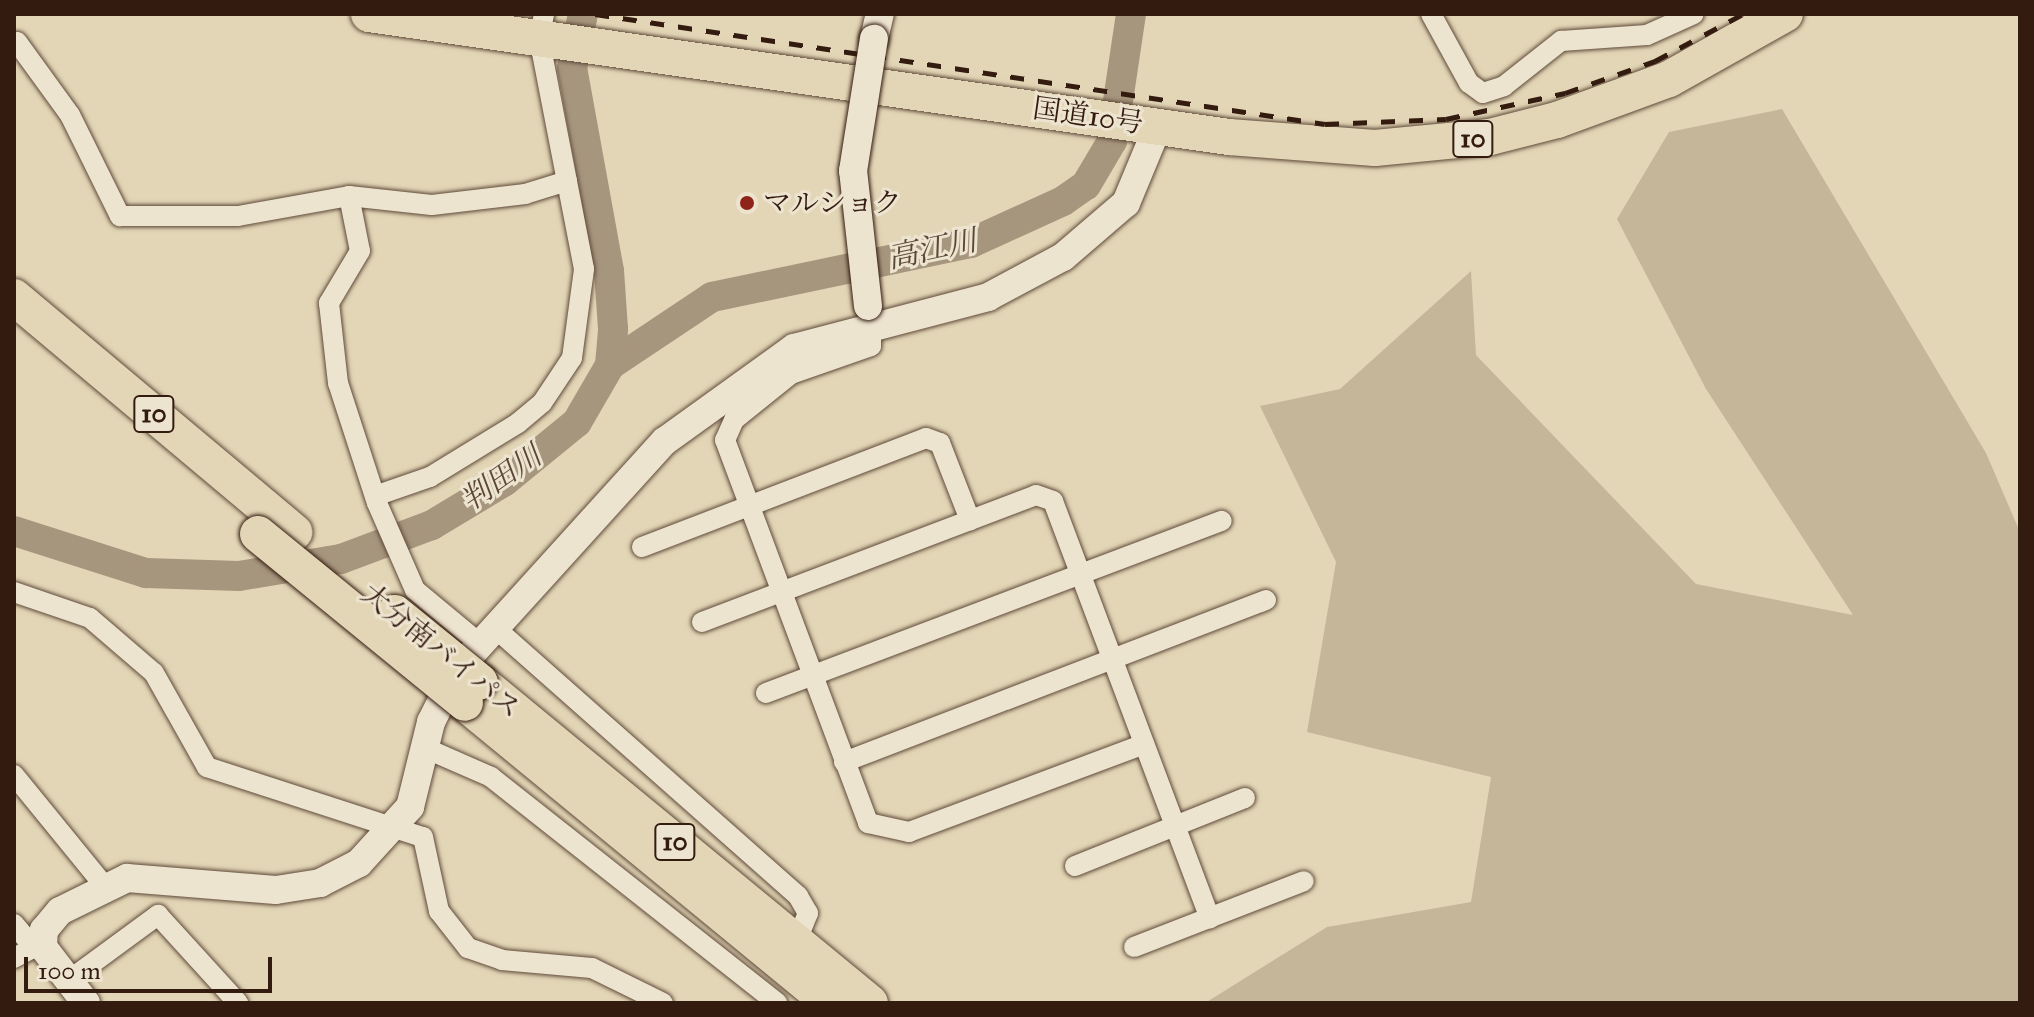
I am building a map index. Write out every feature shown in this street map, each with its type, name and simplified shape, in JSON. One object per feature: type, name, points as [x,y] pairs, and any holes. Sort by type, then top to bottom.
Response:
[{"type":"highway","name":"国道10号","points":[[369,14],[543,30],[608,48],[1147,125],[1343,148],[1490,137],[1643,90],[1785,14]]},
{"type":"highway","name":"大分南バイパス","points":[[14,297],[294,532],[820,1000]]},
{"type":"highway","name":"大分南バイパス","points":[[14,328],[258,534],[472,692],[796,942],[870,1003]]},
{"type":"street","points":[[1431,14],[1469,83],[1483,93],[1504,86],[1561,41],[1647,35],[1694,14]]},
{"type":"street","points":[[877,26],[853,171],[871,346],[802,368],[731,424],[726,447],[747,506],[868,823],[909,832],[1144,744]]},
{"type":"street","points":[[376,499],[459,462],[518,423],[560,381],[584,300],[543,30]]},
{"type":"street","points":[[15,41],[70,115],[120,216],[238,216],[349,196],[432,205],[525,194],[567,181]]},
{"type":"street","points":[[14,958],[36,944],[53,918],[103,884],[165,876],[252,890],[304,887],[352,867],[399,825],[442,693],[487,635],[618,487],[686,423],[794,348],[869,315],[1001,292],[1088,240],[1126,203],[1147,125]]},
{"type":"street","points":[[349,196],[360,251],[332,290],[330,325],[338,383],[376,499],[410,579],[487,635],[798,896],[808,913],[796,942]]},
{"type":"street","points":[[642,547],[934,437],[970,520]]},
{"type":"street","points":[[702,622],[970,520],[1043,496],[1053,501],[1210,918]]},
{"type":"street","points":[[766,693],[1222,521]]},
{"type":"street","points":[[14,592],[90,618],[143,662],[174,697],[207,767],[330,810],[399,825],[430,847],[439,911],[468,948],[491,959],[592,968],[663,1003]]},
{"type":"street","points":[[844,762],[1266,600]]},
{"type":"street","points":[[425,748],[491,777],[777,1003]]},
{"type":"street","points":[[14,775],[103,884]]},
{"type":"street","points":[[1075,866],[1245,798]]},
{"type":"street","points":[[1134,947],[1304,881]]},
{"type":"street","points":[[68,981],[158,915],[238,1003]]},
{"type":"street","points":[[14,924],[36,944],[86,1003]]},
{"type":"shaded area","points":[[1782,109],[1986,453],[2020,532],[2020,1003],[1205,1003],[1327,927],[1471,902],[1491,777],[1307,732],[1336,562],[1260,406],[1340,389],[1471,271],[1476,355],[1696,584],[1853,615],[1706,389],[1617,219],[1669,132]]},
{"type":"waterway","name":"判田川","points":[[14,531],[146,573],[239,576],[341,559],[432,525],[505,481],[577,422],[610,365],[613,329],[609,271],[572,68],[583,14]]},
{"type":"waterway","name":"高江川","points":[[610,365],[712,297],[971,243],[1063,201],[1086,185],[1112,141],[1131,14]]},
{"type":"railway","points":[[595,14],[1325,124],[1446,119],[1565,93],[1655,61],[1743,14]]},
{"type":"place","name":"マルショク","points":[[747,203]]}]
